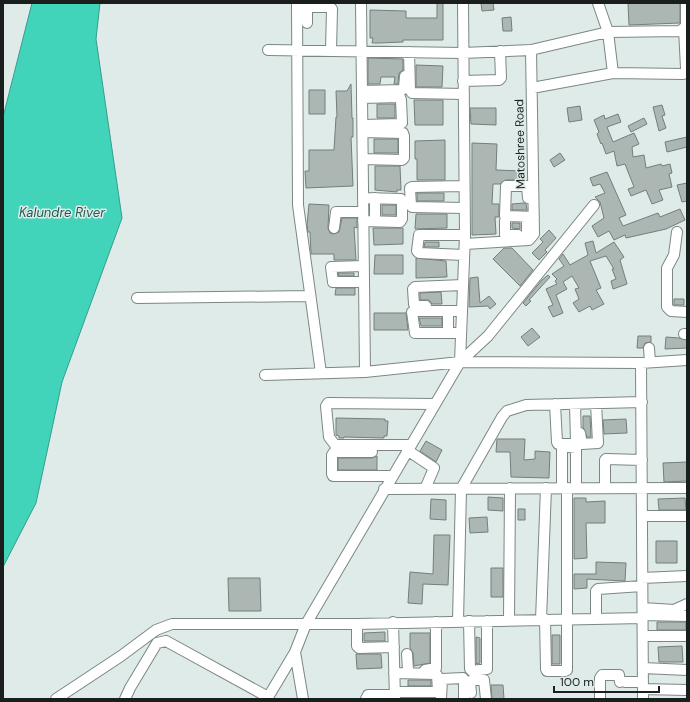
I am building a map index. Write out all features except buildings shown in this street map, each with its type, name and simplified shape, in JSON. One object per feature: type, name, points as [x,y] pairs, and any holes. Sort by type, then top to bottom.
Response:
[{"type":"street","points":[[361,3],[363,217],[359,282],[365,372]]},
{"type":"street","points":[[460,362],[465,240],[463,3]]},
{"type":"street","points":[[532,88],[613,73],[686,73],[684,30],[687,22],[686,3]]},
{"type":"street","points":[[300,6],[330,7],[332,9],[332,51]]},
{"type":"street","points":[[300,6],[307,23]]},
{"type":"street","points":[[300,6],[296,63],[298,205],[321,373]]},
{"type":"street","points":[[599,6],[606,10],[607,17],[613,26],[624,27],[626,32]]},
{"type":"street","points":[[599,6],[608,32],[613,73]]},
{"type":"street","points":[[296,63],[332,51],[361,52],[409,57],[531,50],[608,32],[684,30]]},
{"type":"street","points":[[268,50],[280,50],[296,63]]},
{"type":"street","name":"Matoshree Road","points":[[530,234],[529,218],[532,88],[531,50]]},
{"type":"street","points":[[463,81],[499,80],[501,78],[500,51]]},
{"type":"street","points":[[409,57],[410,90],[412,93],[464,94]]},
{"type":"street","points":[[362,94],[402,90],[404,88],[409,57]]},
{"type":"street","points":[[362,94],[400,97],[402,123],[362,129]]},
{"type":"street","points":[[362,129],[403,133],[404,136],[404,158],[402,160],[363,160]]},
{"type":"street","points":[[464,186],[410,188],[410,206],[412,207],[464,208]]},
{"type":"street","points":[[334,228],[336,212],[375,221],[400,222],[401,199],[363,198]]},
{"type":"street","points":[[375,198],[375,221]]},
{"type":"street","points":[[125,699],[157,643],[166,641],[267,698],[295,652],[306,624],[460,362],[488,336],[594,205]]},
{"type":"street","points":[[464,255],[419,253],[417,252],[419,235],[465,240],[529,240],[530,234],[506,236],[505,221]]},
{"type":"street","points":[[677,232],[674,255],[670,269],[667,307],[671,311],[687,312]]},
{"type":"street","points":[[359,266],[331,268],[333,282],[359,282]]},
{"type":"street","points":[[462,309],[416,306],[414,304],[413,289],[415,287],[463,285]]},
{"type":"street","points":[[137,298],[310,296]]},
{"type":"street","points":[[461,333],[415,333],[412,312],[414,310],[448,311],[462,309]]},
{"type":"street","points":[[448,311],[448,333]]},
{"type":"street","points":[[643,690],[642,402],[649,348]]},
{"type":"street","points":[[265,375],[365,372],[460,362],[646,362],[687,360]]},
{"type":"street","points":[[458,621],[460,489],[507,411],[526,405],[577,407],[642,402]]},
{"type":"street","points":[[427,485],[434,468],[408,449],[332,443],[329,437],[326,406],[328,403],[334,408],[435,404]]},
{"type":"street","points":[[577,407],[581,443],[596,444],[598,443],[596,406]]},
{"type":"street","points":[[555,407],[558,444],[575,444],[577,407]]},
{"type":"street","points":[[392,476],[333,476],[332,455],[334,452],[408,449]]},
{"type":"street","points":[[605,488],[606,459],[642,460]]},
{"type":"street","points":[[418,480],[427,485]]},
{"type":"street","points":[[384,489],[427,485],[460,489],[642,487],[687,488],[687,495]]},
{"type":"street","points":[[509,620],[510,488]]},
{"type":"street","points":[[546,488],[543,619],[546,670],[565,671],[567,670],[568,488]]},
{"type":"street","points":[[642,516],[687,516]]},
{"type":"street","points":[[599,613],[596,591],[598,589],[687,576]]},
{"type":"street","points":[[643,614],[672,610],[687,604]]},
{"type":"street","points":[[56,699],[122,656],[156,630],[172,624],[357,624],[567,619],[599,613],[687,616]]},
{"type":"street","points":[[469,621],[470,669],[472,671],[485,671],[487,669],[487,621]]},
{"type":"street","points":[[393,696],[394,622]]},
{"type":"street","points":[[394,671],[433,670],[436,668],[436,622]]},
{"type":"street","points":[[357,624],[357,646],[359,648],[394,647]]},
{"type":"street","points":[[643,636],[687,636]]},
{"type":"street","points":[[295,652],[303,699]]},
{"type":"street","points":[[407,654],[408,670]]},
{"type":"street","points":[[643,668],[687,670]]},
{"type":"street","points":[[366,699],[368,695],[393,696],[437,692],[438,690],[436,674],[394,671]]},
{"type":"street","points":[[600,699],[600,678],[602,675],[618,675],[622,682],[643,690],[687,690]]},
{"type":"street","points":[[441,699],[442,679],[463,678],[464,699]]},
{"type":"street","points":[[471,699],[470,682],[472,680],[484,680],[486,699]]},
{"type":"water","name":"Kalundre River","points":[[32,3],[100,3],[96,39],[122,218],[62,382],[36,503],[3,567],[3,117]]}]
